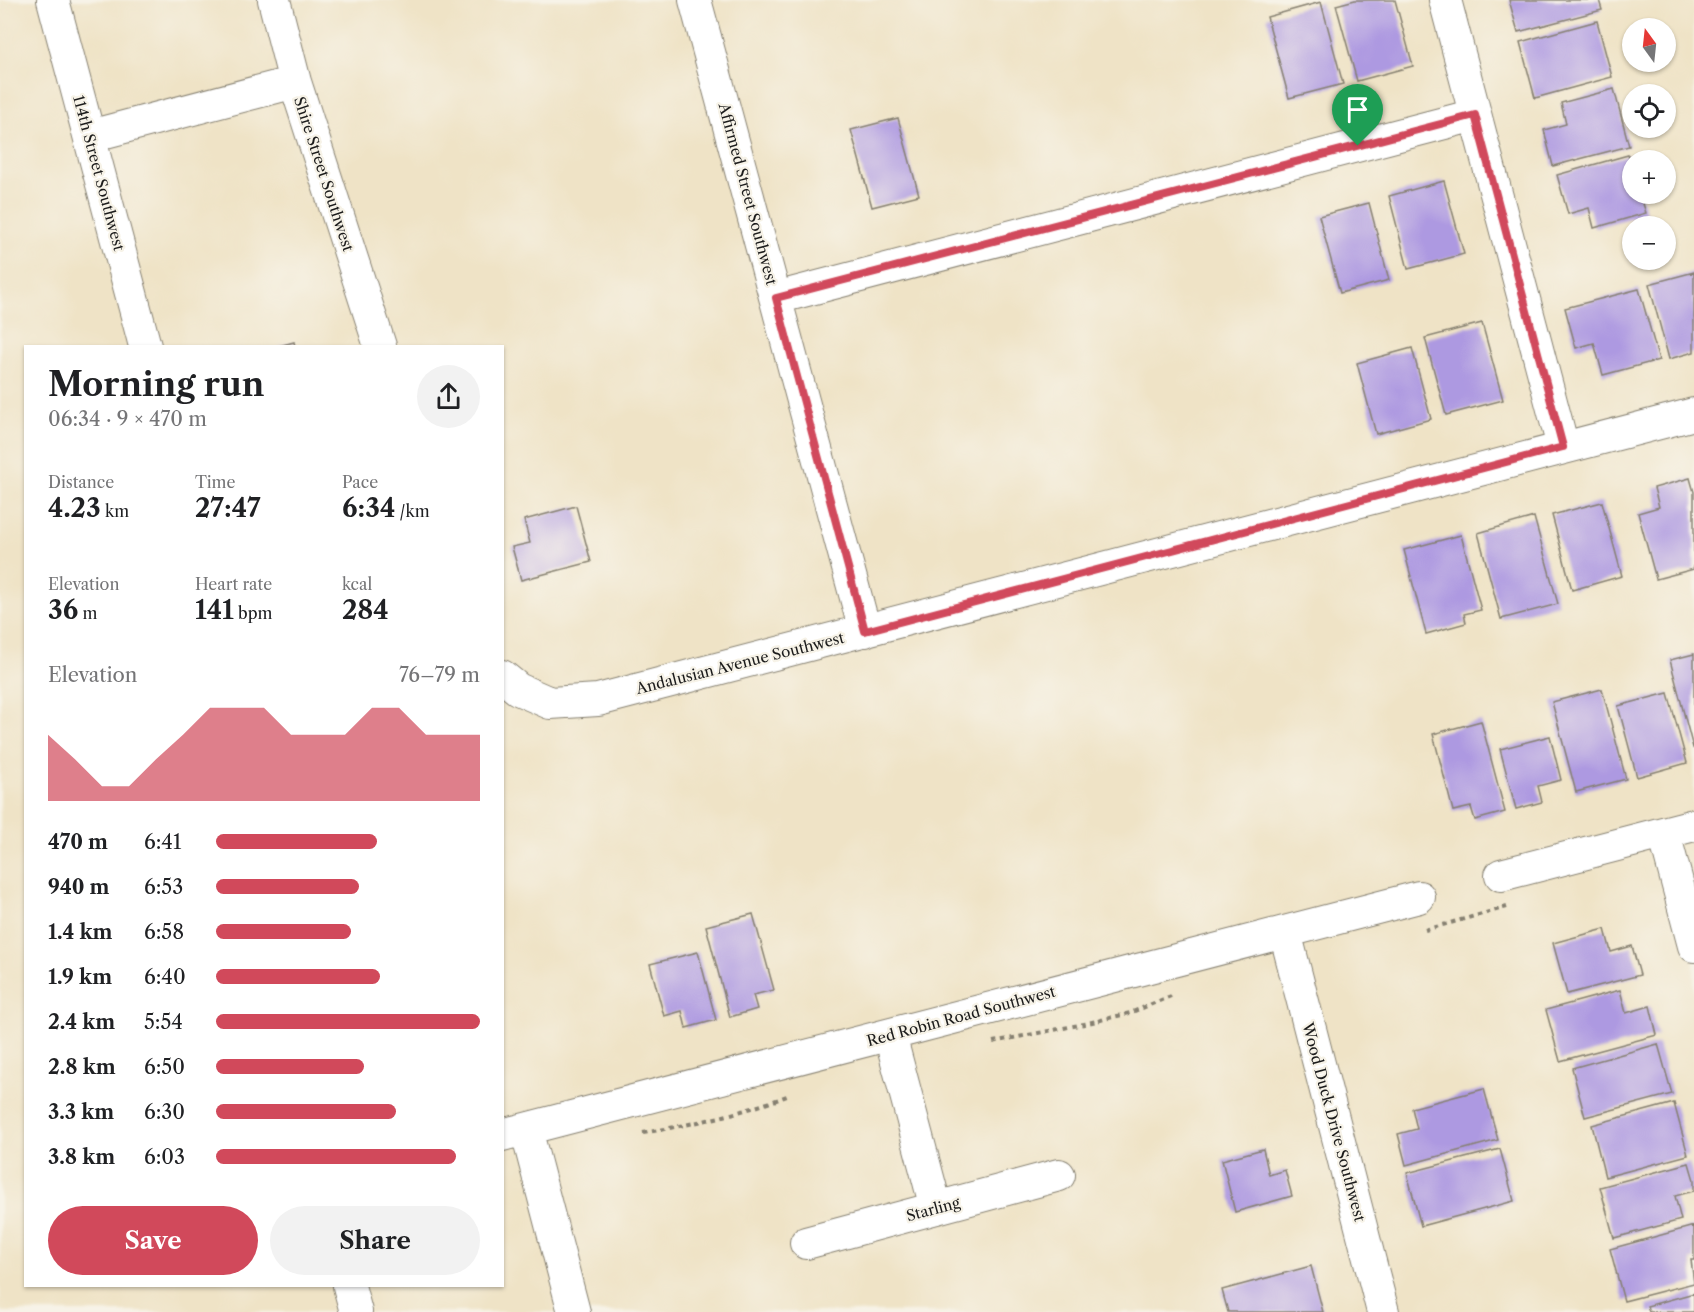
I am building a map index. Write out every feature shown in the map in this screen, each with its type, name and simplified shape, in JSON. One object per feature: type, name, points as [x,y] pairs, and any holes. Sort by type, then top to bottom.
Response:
[{"type":"street","name":"114th Street Southwest","points":[[53,0],[145,345]]},
{"type":"street","name":"Shire Street Southwest","points":[[274,0],[295,82],[380,345]]},
{"type":"street","name":"Affirmed Street Southwest","points":[[695,0],[865,631]]},
{"type":"street","points":[[1445,0],[1563,447]]},
{"type":"street","points":[[90,136],[295,82]]},
{"type":"street","points":[[776,298],[1475,115]]},
{"type":"street","name":"Andalusian Avenue Southwest","points":[[510,683],[550,703],[598,700],[1694,414]]},
{"type":"street","points":[[1501,875],[1694,825]]},
{"type":"street","points":[[1664,833],[1694,946]]},
{"type":"street","name":"Red Robin Road Southwest","points":[[514,1132],[1419,897]]},
{"type":"street","name":"Wood Duck Drive Southwest","points":[[1285,932],[1383,1312]]},
{"type":"street","points":[[890,1035],[936,1208]]},
{"type":"street","points":[[514,1132],[574,1312]]},
{"type":"street","name":"Starling","points":[[806,1242],[1059,1175]]},
{"type":"street","points":[[349,1287],[356,1312]]},
{"type":"path","points":[[1419,931],[1508,907]]},
{"type":"path","points":[[988,1043],[1118,1016],[1174,995]]},
{"type":"building","points":[[1355,0],[1395,0],[1413,66],[1357,81],[1336,5]]},
{"type":"building","points":[[1509,0],[1599,0],[1602,10],[1518,32]]},
{"type":"building","points":[[1321,2],[1343,84],[1289,98],[1267,17]]},
{"type":"building","points":[[1597,21],[1612,77],[1535,98],[1520,42]]},
{"type":"building","points":[[1614,89],[1622,119],[1622,138],[1627,138],[1629,146],[1553,166],[1544,130],[1566,124],[1561,103]]},
{"type":"building","points":[[898,118],[919,195],[872,207],[851,130]]},
{"type":"building","points":[[1622,157],[1622,204],[1643,204],[1646,213],[1622,216],[1622,220],[1594,228],[1589,208],[1568,214],[1557,175]]},
{"type":"building","points":[[1444,181],[1464,254],[1408,269],[1389,196]]},
{"type":"building","points":[[1369,203],[1389,280],[1340,293],[1319,216]]},
{"type":"building","points":[[1694,272],[1694,352],[1669,359],[1649,284]]},
{"type":"building","points":[[1639,289],[1659,360],[1603,375],[1594,343],[1576,348],[1565,308]]},
{"type":"building","points":[[1482,323],[1503,400],[1446,415],[1425,338]]},
{"type":"building","points":[[1412,348],[1431,419],[1376,434],[1357,363]]},
{"type":"building","points":[[1690,478],[1694,492],[1694,569],[1656,579],[1638,513],[1659,507],[1654,488]]},
{"type":"building","points":[[1602,502],[1622,576],[1572,590],[1552,515]]},
{"type":"building","points":[[576,506],[591,562],[521,580],[512,547],[530,543],[524,520]]},
{"type":"building","points":[[1534,517],[1558,604],[1501,619],[1478,533]]},
{"type":"building","points":[[1461,535],[1481,610],[1464,614],[1466,623],[1426,634],[1404,550]]},
{"type":"building","points":[[1694,654],[1694,747],[1693,748],[1670,660]]},
{"type":"building","points":[[1602,689],[1626,779],[1576,792],[1552,702]]},
{"type":"building","points":[[1668,693],[1687,763],[1637,777],[1618,706]]},
{"type":"building","points":[[1481,721],[1505,812],[1475,820],[1471,807],[1453,811],[1433,734]]},
{"type":"building","points":[[1550,736],[1561,780],[1538,786],[1542,802],[1516,809],[1500,749]]},
{"type":"building","points":[[753,914],[774,990],[753,995],[757,1009],[730,1017],[706,926]]},
{"type":"building","points":[[1605,929],[1611,952],[1632,946],[1640,975],[1567,994],[1553,943]]},
{"type":"building","points":[[698,952],[716,1020],[686,1028],[682,1011],[664,1016],[650,964]]},
{"type":"building","points":[[1620,990],[1626,1013],[1650,1006],[1657,1035],[1560,1061],[1546,1010]]},
{"type":"building","points":[[1658,1044],[1672,1094],[1585,1117],[1572,1068]]},
{"type":"building","points":[[1484,1089],[1498,1140],[1406,1165],[1398,1134],[1417,1129],[1412,1108]]},
{"type":"building","points":[[1674,1103],[1688,1155],[1605,1177],[1592,1125]]},
{"type":"building","points":[[1263,1149],[1269,1175],[1285,1170],[1292,1196],[1235,1212],[1222,1160]]},
{"type":"building","points":[[1500,1149],[1514,1201],[1421,1226],[1407,1173]]},
{"type":"building","points":[[1689,1163],[1694,1180],[1694,1191],[1675,1196],[1681,1220],[1614,1238],[1600,1187]]},
{"type":"building","points":[[1694,1226],[1694,1260],[1691,1260],[1694,1283],[1624,1301],[1610,1249]]},
{"type":"building","points":[[1311,1266],[1323,1312],[1228,1312],[1222,1290]]},
{"type":"building","points":[[1694,1293],[1694,1312],[1649,1312],[1647,1306]]},
{"type":"route","points":[[1475,115],[1563,447],[865,631],[776,298],[1358,146],[1475,115]]}]
